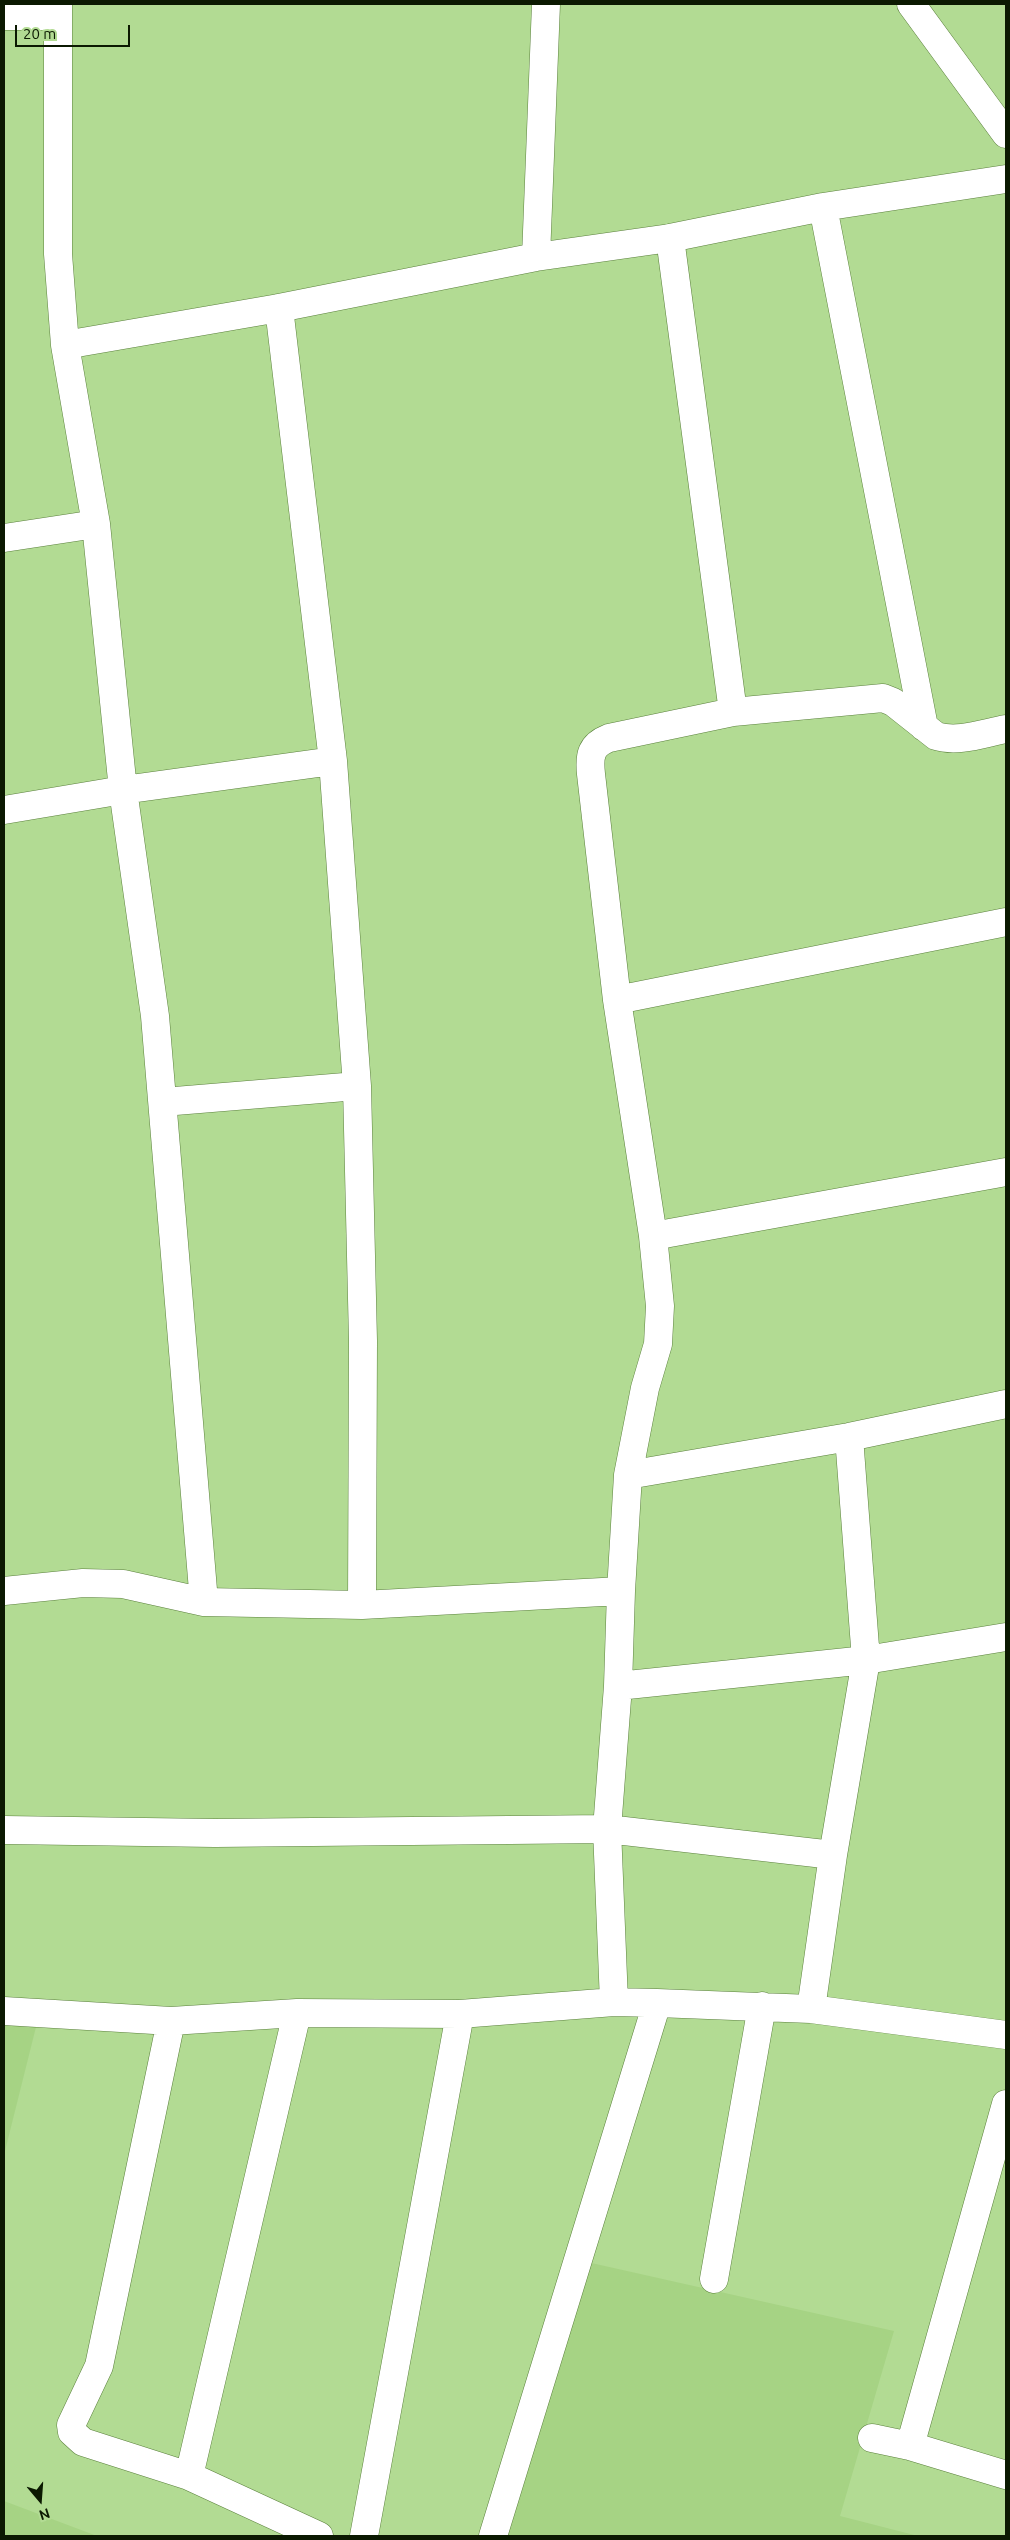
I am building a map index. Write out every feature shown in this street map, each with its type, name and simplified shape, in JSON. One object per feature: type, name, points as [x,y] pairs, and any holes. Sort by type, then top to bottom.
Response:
[{"type":"street","points":[[536,257],[546,4]]},
{"type":"street","points":[[910,4],[1006,134]]},
{"type":"street","points":[[4,16],[58,10],[58,254],[65,345],[96,524],[124,790],[155,1016],[204,1602]]},
{"type":"street","points":[[65,345],[279,308],[536,257],[670,238],[822,207],[1006,179]]},
{"type":"street","points":[[822,207],[924,727]]},
{"type":"street","points":[[670,238],[733,712]]},
{"type":"street","points":[[279,308],[332,761],[357,1086],[363,1341],[362,1605]]},
{"type":"street","points":[[4,538],[96,524]]},
{"type":"street","points":[[614,2002],[607,1829],[618,1686],[621,1591],[628,1475],[645,1388],[658,1344],[660,1306],[653,1236],[617,1000],[591,774],[591,751],[598,742],[609,738],[733,712],[883,698],[893,702],[936,736],[953,739],[1006,729]]},
{"type":"street","points":[[4,810],[124,790],[332,761]]},
{"type":"street","points":[[617,1000],[1006,922]]},
{"type":"street","points":[[163,1102],[357,1086]]},
{"type":"street","points":[[653,1236],[1006,1172]]},
{"type":"street","points":[[628,1475],[849,1437],[1006,1404]]},
{"type":"street","points":[[811,2009],[833,1855],[866,1660],[849,1437]]},
{"type":"street","points":[[4,1590],[83,1583],[124,1584],[204,1602],[362,1605],[621,1591]]},
{"type":"street","points":[[618,1686],[866,1660],[1006,1637]]},
{"type":"street","points":[[4,1830],[215,1833],[607,1829],[833,1855]]},
{"type":"street","points":[[4,2011],[171,2020],[297,2013],[460,2014],[614,2002],[657,2003],[811,2009],[1006,2035]]},
{"type":"street","points":[[493,2536],[657,2003]]},
{"type":"street","points":[[714,2279],[762,2006]]},
{"type":"street","points":[[189,2476],[297,2013]]},
{"type":"street","points":[[364,2536],[460,2014]]},
{"type":"street","points":[[171,2020],[98,2366],[70,2427],[73,2434],[83,2442],[189,2476],[319,2536]]},
{"type":"street","points":[[910,2446],[1006,2104]]},
{"type":"street","points":[[872,2438],[910,2446],[1006,2475]]},
{"type":"shaded area","points":[[4,2019],[38,2019],[4,2155]]},
{"type":"shaded area","points":[[587,2262],[894,2331],[840,2516],[918,2536],[503,2536]]},
{"type":"shaded area","points":[[4,2501],[97,2536],[4,2536]]}]
